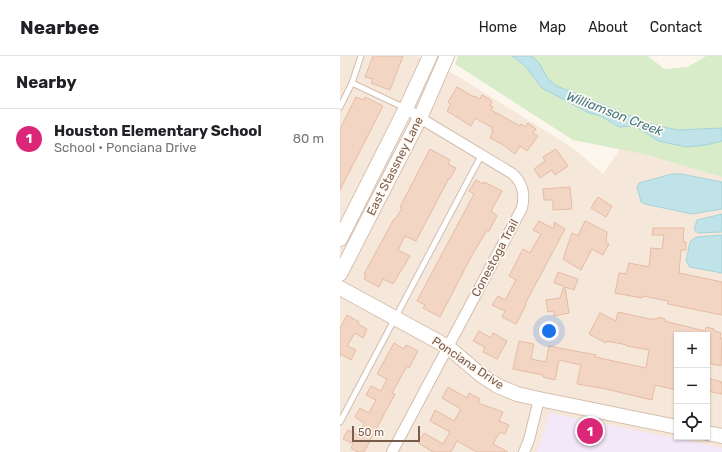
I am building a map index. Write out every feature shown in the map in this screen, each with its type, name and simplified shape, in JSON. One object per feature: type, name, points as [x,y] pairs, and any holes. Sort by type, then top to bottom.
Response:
[{"type":"main road","name":"East Stassney Lane","points":[[340,238],[406,108],[430,56]]},
{"type":"main road","name":"East Stassney Lane","points":[[340,274],[420,118],[447,56]]},
{"type":"main road","name":"Ponciana Drive","points":[[340,288],[448,346],[481,375],[498,386],[517,394],[674,426]]},
{"type":"main road","points":[[710,434],[722,436]]},
{"type":"street","name":"Conestoga Trail","points":[[392,452],[522,208],[524,201],[522,187],[517,178],[482,154],[420,118],[406,108]]},
{"type":"street","points":[[524,452],[529,440],[539,399]]},
{"type":"lane","points":[[340,107],[352,83],[361,56]]},
{"type":"lane","points":[[352,83],[406,108]]},
{"type":"lane","points":[[340,422],[482,154]]},
{"type":"shaded area","points":[[340,56],[417,56],[456,75],[573,148],[603,174],[620,149],[643,154],[722,177],[722,452],[340,452]]},
{"type":"shaded area","points":[[550,413],[674,438],[674,440],[683,440],[722,448],[722,452],[537,452]]},
{"type":"green space","points":[[458,56],[648,56],[664,69],[688,67],[706,56],[722,56],[722,177],[643,154],[573,140],[455,64]]},
{"type":"water","name":"Williamson Creek","points":[[512,56],[532,56],[539,63],[548,79],[557,86],[648,123],[677,130],[722,128],[722,141],[706,145],[687,147],[658,141],[642,130],[632,126],[619,127],[601,116],[589,113],[542,88],[525,66]]},
{"type":"water","points":[[672,174],[681,174],[722,182],[722,209],[692,214],[641,202],[637,187],[639,183]]},
{"type":"water","points":[[722,214],[722,232],[698,233],[694,230],[697,220]]},
{"type":"water","points":[[722,235],[722,273],[690,267],[686,261],[690,242],[693,239],[697,237]]},
{"type":"building","points":[[373,56],[403,56],[390,90],[371,83],[373,79],[365,77]]},
{"type":"building","points":[[457,87],[474,97],[480,99],[482,95],[491,100],[490,101],[492,102],[490,106],[493,107],[491,110],[520,126],[521,124],[525,127],[528,123],[536,129],[533,133],[538,136],[527,151],[520,146],[515,154],[502,144],[490,138],[493,131],[491,130],[493,128],[475,118],[471,126],[447,111],[451,104],[448,102]]},
{"type":"building","points":[[356,97],[364,100],[365,97],[383,106],[340,190],[340,129]]},
{"type":"building","points":[[430,149],[450,160],[448,164],[456,168],[450,179],[449,178],[416,241],[405,236],[398,250],[410,256],[393,284],[383,279],[379,287],[364,279],[366,275],[364,274],[394,219],[395,220],[402,208],[400,207]]},
{"type":"building","points":[[556,149],[568,166],[555,175],[552,170],[540,178],[534,169],[545,161],[543,157]]},
{"type":"building","points":[[476,180],[483,184],[484,182],[502,191],[491,211],[497,216],[489,231],[487,230],[471,257],[440,317],[423,308],[425,305],[417,301],[474,194],[469,191]]},
{"type":"building","points":[[570,187],[572,209],[553,210],[553,200],[544,200],[543,189]]},
{"type":"building","points":[[598,197],[612,206],[606,217],[591,208]]},
{"type":"building","points":[[539,221],[554,229],[554,222],[565,229],[516,324],[502,317],[505,311],[492,305],[498,296],[505,300],[516,280],[509,276],[523,249],[530,253],[541,234],[533,230]]},
{"type":"building","points":[[585,221],[607,232],[606,243],[609,244],[603,255],[592,249],[581,270],[563,259],[572,233],[578,236]]},
{"type":"building","points":[[653,228],[684,228],[683,242],[686,242],[686,250],[681,250],[679,273],[722,282],[722,315],[668,304],[668,301],[643,296],[642,298],[615,293],[619,273],[626,274],[629,263],[649,267],[651,248],[662,249],[664,235],[652,235]]},
{"type":"building","points":[[558,272],[578,279],[574,290],[565,287],[569,313],[554,316],[554,311],[548,312],[546,300],[560,298],[564,286],[554,283]]},
{"type":"building","points":[[618,312],[650,319],[657,319],[658,317],[665,319],[664,321],[705,331],[706,327],[714,329],[714,331],[721,333],[720,338],[722,338],[721,366],[710,364],[710,332],[674,332],[674,389],[655,385],[652,400],[577,384],[581,365],[559,360],[555,380],[543,377],[543,375],[513,369],[519,341],[534,344],[531,359],[546,362],[549,346],[596,355],[595,357],[646,368],[649,350],[607,341],[606,343],[589,334],[600,313],[616,321]]},
{"type":"building","points":[[347,315],[367,329],[363,338],[355,333],[347,346],[356,350],[351,360],[341,354],[340,357],[340,328]]},
{"type":"building","points":[[479,331],[491,338],[493,333],[507,341],[497,359],[483,352],[485,347],[473,341]]},
{"type":"building","points":[[394,343],[404,349],[406,345],[418,351],[409,368],[407,366],[392,393],[395,394],[364,452],[358,452],[351,448],[353,444],[343,439],[348,430],[358,435],[364,423],[355,417],[360,408],[369,413],[376,400],[366,395],[371,386],[381,391],[387,379],[377,374]]},
{"type":"building","points":[[710,379],[722,382],[722,394],[710,392]]},
{"type":"building","points":[[448,387],[467,398],[469,393],[480,399],[478,403],[503,412],[499,421],[509,425],[505,434],[500,432],[493,444],[508,452],[477,452],[457,441],[451,452],[433,452],[418,443],[424,433],[443,444],[450,432],[430,421],[435,410],[454,421],[461,409],[442,398]]},
{"type":"place","name":"Houston Elementary School","points":[[590,431]]}]
